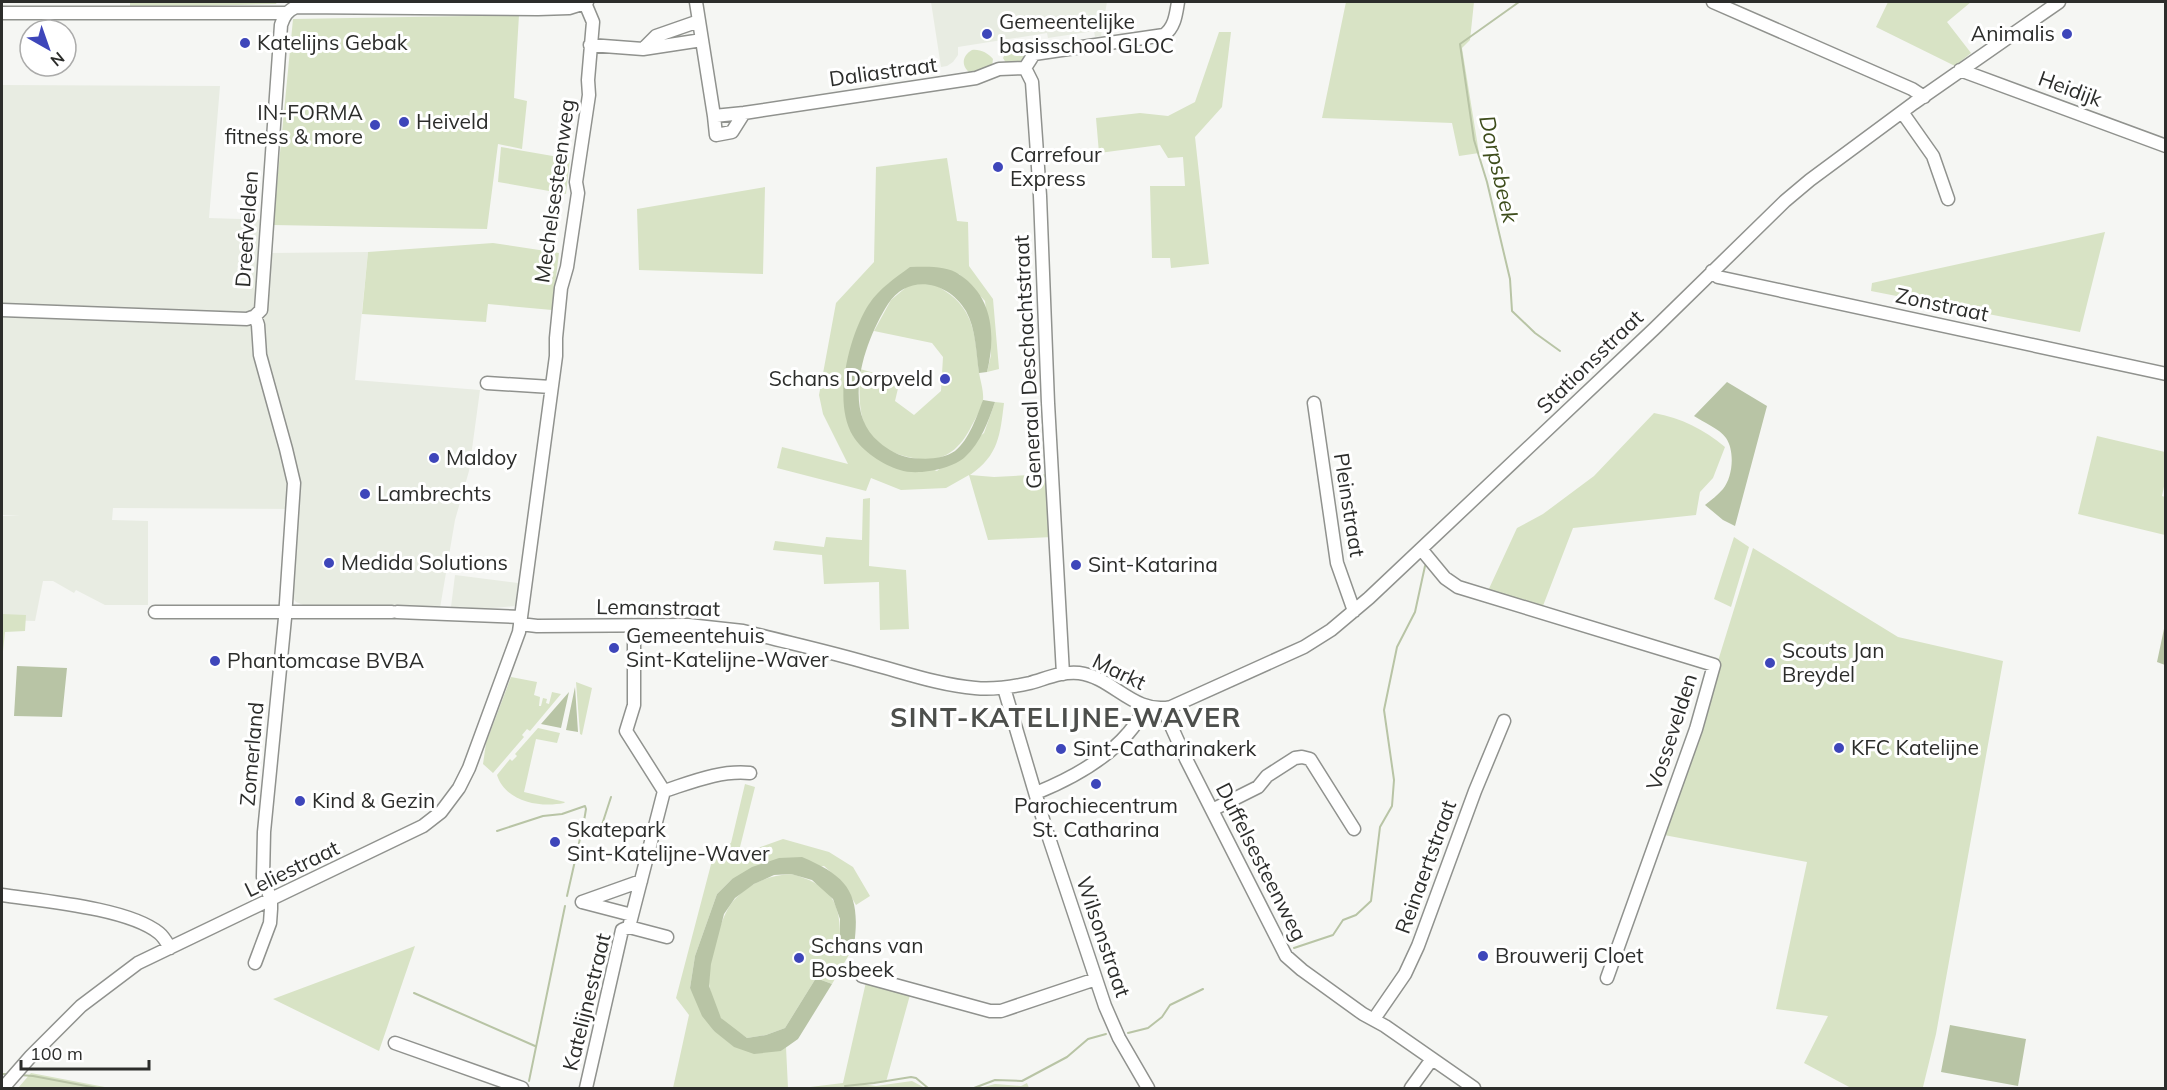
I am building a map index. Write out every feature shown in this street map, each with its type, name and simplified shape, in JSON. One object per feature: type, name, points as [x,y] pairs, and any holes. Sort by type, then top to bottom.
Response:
[{"type":"street","points":[[2,13],[286,13],[296,7],[538,9],[569,8],[586,2]]},
{"type":"street","name":"Mechelsesteenweg","points":[[521,620],[556,357],[555,338],[561,288],[567,267],[578,193],[576,182],[589,95],[588,80],[593,22],[586,2]]},
{"type":"street","points":[[696,2],[716,135],[732,132],[744,113]]},
{"type":"street","points":[[1025,68],[1034,54],[1164,35],[1171,30],[1178,2]]},
{"type":"street","points":[[1713,2],[1912,89],[1924,97]]},
{"type":"street","name":"Stationsstraat","points":[[1163,708],[1304,647],[1331,630],[1616,365],[1751,232],[1810,180],[2044,6],[2060,2]]},
{"type":"street","name":"Dreefvelden","points":[[2,310],[247,319],[255,316],[261,310],[281,25],[286,13]]},
{"type":"street","points":[[643,49],[656,36],[699,21]]},
{"type":"street","points":[[590,45],[643,49],[702,40]]},
{"type":"street","name":"Daliastraat","points":[[714,116],[965,80],[999,69],[1025,68]]},
{"type":"street","name":"Generaal Deschachtstraat","points":[[1025,68],[1032,82],[1040,196],[1063,674]]},
{"type":"street","name":"Heidijk","points":[[1960,70],[2166,146]]},
{"type":"street","points":[[1902,112],[1933,156],[1948,199]]},
{"type":"street","name":"Zonstraat","points":[[1712,271],[1718,277],[2166,374]]},
{"type":"street","name":"Dreefvelden","points":[[255,316],[258,325],[260,355],[294,483],[284,611]]},
{"type":"street","points":[[487,383],[551,387]]},
{"type":"street","name":"Pleinstraat","points":[[1314,403],[1337,563],[1354,610]]},
{"type":"street","name":"Vossevelden","points":[[1420,549],[1445,578],[1458,587],[1714,665],[1696,729],[1607,978]]},
{"type":"street","name":"Zomerland","points":[[271,900],[263,877],[264,832],[284,611]]},
{"type":"street","points":[[155,612],[394,612],[521,620]]},
{"type":"street","name":"Lemanstraat","points":[[521,620],[537,626],[688,625],[743,631],[960,686],[1004,688]]},
{"type":"street","name":"Leliestraat","points":[[3,1089],[31,1056],[81,1006],[138,963],[423,826],[441,812],[459,788],[469,768],[521,620]]},
{"type":"street","points":[[634,627],[634,705],[626,730],[664,791],[708,776],[750,773]]},
{"type":"street","name":"Markt","points":[[1004,688],[1077,672],[1094,677],[1127,698],[1146,706],[1140,718],[1120,742],[1062,782],[1036,793]]},
{"type":"street","points":[[1004,688],[1036,793]]},
{"type":"street","points":[[1146,706],[1163,708]]},
{"type":"street","name":"Duffelsesteenweg","points":[[1163,708],[1286,956],[1302,970],[1474,1089]]},
{"type":"street","name":"Reinaertstraat","points":[[1374,1019],[1404,974],[1418,946],[1475,791],[1504,721]]},
{"type":"street","points":[[1212,810],[1258,787],[1267,776],[1295,758],[1302,757],[1310,759],[1354,830]]},
{"type":"street","name":"Katelijnestraat","points":[[586,1089],[622,930],[631,921],[664,791]]},
{"type":"street","name":"Wilsonstraat","points":[[1036,793],[1096,978],[1119,1038],[1148,1089]]},
{"type":"street","name":"Katelijnestraat","points":[[641,881],[582,902],[667,937]]},
{"type":"street","points":[[2,895],[96,910],[142,922],[161,934],[170,948]]},
{"type":"street","points":[[255,963],[270,923],[271,900]]},
{"type":"street","points":[[862,975],[990,1011],[1001,1011],[1096,978]]},
{"type":"street","points":[[395,1042],[522,1089]]},
{"type":"street","points":[[1411,1089],[1432,1059]]},
{"type":"shaded area","points":[[130,2],[277,2],[276,4],[130,8]]},
{"type":"shaded area","name":"Gemeentelijke basisschool GLOC","points":[[931,2],[1107,2],[1101,36],[1095,37],[1094,31],[1048,38],[1047,33],[958,47],[958,55],[953,62],[941,67]]},
{"type":"shaded area","points":[[1346,2],[1474,2],[1470,40],[1462,48],[1479,153],[1459,156],[1452,123],[1322,118]]},
{"type":"shaded area","points":[[1888,2],[1971,2],[1947,22],[1971,53],[1955,66],[1876,27]]},
{"type":"shaded area","name":"Heiveld","points":[[519,15],[514,98],[527,101],[522,149],[498,144],[487,229],[273,225],[293,19]]},
{"type":"shaded area","points":[[1219,32],[1231,32],[1222,107],[1195,137],[1209,264],[1171,268],[1170,258],[1152,258],[1150,186],[1185,186],[1183,157],[1168,158],[1160,145],[1099,153],[1096,118],[1140,113],[1168,116],[1195,102]]},
{"type":"shaded area","points":[[1014,48],[1026,52],[1023,62],[1006,63],[1003,58],[1006,52]]},
{"type":"shaded area","points":[[972,50],[989,55],[993,59],[992,66],[972,74],[968,71],[964,65],[964,59]]},
{"type":"shaded area","points":[[2,85],[220,86],[209,218],[272,220],[271,253],[368,252],[355,380],[480,390],[469,471],[455,520],[440,608],[306,606],[296,602],[292,597],[290,586],[299,509],[113,508],[112,520],[148,521],[148,605],[105,605],[76,590],[74,593],[53,581],[43,581],[35,621],[2,620],[2,516],[20,516],[2,515]]},
{"type":"shaded area","points":[[501,147],[570,159],[566,194],[498,182]]},
{"type":"shaded area","points":[[947,158],[957,221],[968,222],[969,266],[993,299],[999,369],[987,372],[991,355],[985,301],[959,274],[889,283],[870,303],[857,329],[853,436],[937,471],[984,433],[995,402],[1004,403],[996,444],[987,460],[970,475],[994,477],[1048,474],[1052,537],[988,540],[969,475],[946,488],[901,490],[871,478],[866,491],[777,468],[782,447],[848,464],[823,414],[819,395],[836,303],[874,262],[876,167]]},
{"type":"shaded area","points":[[765,187],[763,274],[639,270],[637,209]]},
{"type":"shaded area","points":[[2105,232],[2080,332],[1871,291],[1872,283]]},
{"type":"shaded area","points":[[493,243],[559,253],[552,310],[488,304],[486,322],[362,314],[368,252]]},
{"type":"shaded area","points":[[910,267],[936,267],[960,275],[979,294],[989,318],[991,331],[987,372],[979,373],[972,325],[966,311],[949,293],[939,287],[917,285],[896,294],[879,319],[871,336],[860,374],[861,412],[867,428],[879,442],[890,450],[911,458],[928,459],[950,454],[964,441],[983,400],[995,402],[980,438],[965,457],[952,465],[925,472],[900,470],[874,457],[853,436],[847,422],[844,405],[846,369],[855,333],[862,317],[878,293]]},
{"type":"shaded area","points":[[910,284],[935,285],[955,299],[963,307],[975,337],[983,400],[965,437],[957,447],[940,458],[918,459],[892,452],[872,437],[862,417],[860,369],[900,380],[895,401],[914,415],[941,391],[943,357],[932,343],[874,331],[891,300]]},
{"type":"shaded area","points":[[1727,382],[1767,406],[1735,526],[1723,520],[1705,505],[1723,489],[1729,478],[1732,457],[1729,443],[1720,432],[1694,416]]},
{"type":"shaded area","points":[[1654,413],[1692,425],[1725,447],[1713,478],[1700,492],[1696,515],[1573,528],[1541,611],[1487,593],[1517,528],[1543,514],[1594,476]]},
{"type":"shaded area","points":[[2097,436],[2165,452],[2165,482],[2162,496],[2165,497],[2165,535],[2078,514]]},
{"type":"shaded area","points":[[870,498],[869,566],[906,570],[909,629],[880,630],[879,582],[824,584],[822,555],[773,550],[775,541],[824,547],[826,537],[862,540],[863,499]]},
{"type":"shaded area","points":[[1734,537],[1749,547],[1731,607],[1714,599]]},
{"type":"shaded area","name":"KFC Katelijne","points":[[1753,548],[1898,637],[2003,661],[1936,1034],[1923,1087],[1925,1088],[1851,1088],[1804,1063],[1828,1016],[1776,1009],[1807,862],[1664,835]]},
{"type":"shaded area","points":[[455,575],[518,583],[515,606],[482,609],[451,607]]},
{"type":"shaded area","points":[[2,614],[26,615],[25,631],[5,632],[2,661]]},
{"type":"shaded area","points":[[2165,624],[2165,665],[2157,662]]},
{"type":"shaded area","points":[[17,666],[67,668],[62,717],[14,716]]},
{"type":"shaded area","points":[[511,677],[537,682],[534,695],[540,697],[539,706],[543,698],[547,699],[546,703],[549,704],[552,692],[561,694],[530,731],[527,729],[522,735],[524,737],[493,773],[483,764],[486,743]]},
{"type":"shaded area","points":[[576,682],[592,688],[582,735],[580,734]]},
{"type":"shaded area","points":[[575,687],[578,732],[566,730]]},
{"type":"shaded area","points":[[569,692],[561,728],[541,724]]},
{"type":"shaded area","points":[[538,728],[560,733],[557,743],[536,739],[524,792],[564,803],[544,804],[524,801],[507,791],[497,775],[510,759],[512,761],[517,756],[515,754]]},
{"type":"shaded area","points":[[745,784],[755,787],[738,855],[783,839],[829,852],[853,867],[870,896],[856,905],[843,883],[824,866],[732,879],[717,894],[695,956],[690,988],[714,1031],[781,1051],[786,1047],[788,1088],[673,1088],[689,1015],[676,998],[714,853],[731,843]]},
{"type":"shaded area","points":[[802,857],[831,872],[848,890],[853,900],[855,913],[854,946],[840,939],[840,919],[833,899],[812,880],[791,874],[774,875],[754,884],[735,898],[724,914],[711,964],[709,986],[721,1018],[747,1038],[766,1035],[785,1028],[816,978],[832,984],[798,1039],[781,1051],[754,1054],[734,1047],[714,1031],[702,1016],[690,988],[695,956],[717,894],[732,879],[752,867],[779,858]]},
{"type":"shaded area","points":[[791,874],[815,883],[830,896],[838,914],[840,939],[854,946],[832,984],[816,978],[785,1028],[766,1035],[747,1038],[721,1018],[717,1011],[709,983],[713,950],[725,914],[737,897],[762,880]]},
{"type":"shaded area","points":[[415,946],[379,1051],[273,999]]},
{"type":"shaded area","points":[[866,982],[910,995],[886,1082],[861,1084],[876,1086],[912,1081],[925,1088],[802,1088],[843,1083]]},
{"type":"shaded area","points":[[1950,1025],[2026,1039],[2018,1086],[1941,1072]]},
{"type":"shaded area","points":[[31,1073],[110,1088],[18,1088]]},
{"type":"shaded area","points":[[1027,1083],[1029,1088],[980,1088],[995,1084],[1021,1086]]},
{"type":"waterway","name":"Dorpsbeek","points":[[1519,2],[1460,44],[1474,140],[1487,182],[1510,279],[1512,311],[1535,333],[1560,351]]},
{"type":"waterway","name":"Dorpsbeek","points":[[1294,948],[1333,935],[1343,920],[1356,915],[1371,901],[1380,827],[1392,806],[1394,780],[1384,710],[1397,647],[1415,612],[1425,566]]},
{"type":"waterway","points":[[599,834],[611,797]]},
{"type":"waterway","points":[[497,831],[543,816],[562,814],[585,806],[584,821],[567,896]]},
{"type":"waterway","points":[[529,1081],[565,906]]},
{"type":"waterway","name":"Dorpsbeek","points":[[1128,1033],[1148,1028],[1162,1017],[1170,1005],[1203,989]]},
{"type":"waterway","points":[[414,993],[535,1046]]},
{"type":"waterway","name":"Dorpsbeek","points":[[974,1088],[995,1080],[1022,1081],[1067,1057],[1088,1039],[1106,1034]]},
{"type":"waterway","points":[[2,1074],[8,1074]]},
{"type":"waterway","points":[[20,1075],[97,1088]]},
{"type":"waterway","name":"Dorpsbeek","points":[[845,1086],[911,1077],[916,1078],[928,1088]]},
{"type":"place","name":"Gemeentelijke basisschool GLOC","points":[[987,34]]},
{"type":"place","name":"Animalis","points":[[2067,34]]},
{"type":"place","name":"Katelijns Gebak","points":[[245,43]]},
{"type":"place","name":"Heiveld","points":[[404,122]]},
{"type":"place","name":"IN-FORMA fitness & more","points":[[375,125]]},
{"type":"place","name":"Carrefour Express","points":[[998,167]]},
{"type":"place","name":"Schans Dorpveld","points":[[945,379]]},
{"type":"place","name":"Maldoy","points":[[434,458]]},
{"type":"place","name":"Lambrechts","points":[[365,494]]},
{"type":"place","name":"Medida Solutions","points":[[329,563]]},
{"type":"place","name":"Sint-Katarina","points":[[1076,565]]},
{"type":"place","name":"Gemeentehuis Sint-Katelijne-Waver","points":[[614,648]]},
{"type":"place","name":"Phantomcase BVBA","points":[[215,661]]},
{"type":"place","name":"Scouts Jan Breydel","points":[[1770,663]]},
{"type":"place","name":"KFC Katelijne","points":[[1839,748]]},
{"type":"place","name":"Sint-Catharinakerk","points":[[1061,749]]},
{"type":"place","name":"Parochiecentrum St. Catharina","points":[[1096,784]]},
{"type":"place","name":"Kind & Gezin","points":[[300,801]]},
{"type":"place","name":"Skatepark Sint-Katelijne-Waver","points":[[555,842]]},
{"type":"place","name":"Brouwerij Cloet","points":[[1483,956]]},
{"type":"place","name":"Schans van Bosbeek","points":[[799,958]]},
{"type":"district","name":"SINT-KATELIJNE-WAVER","points":[[1066,718]]}]
